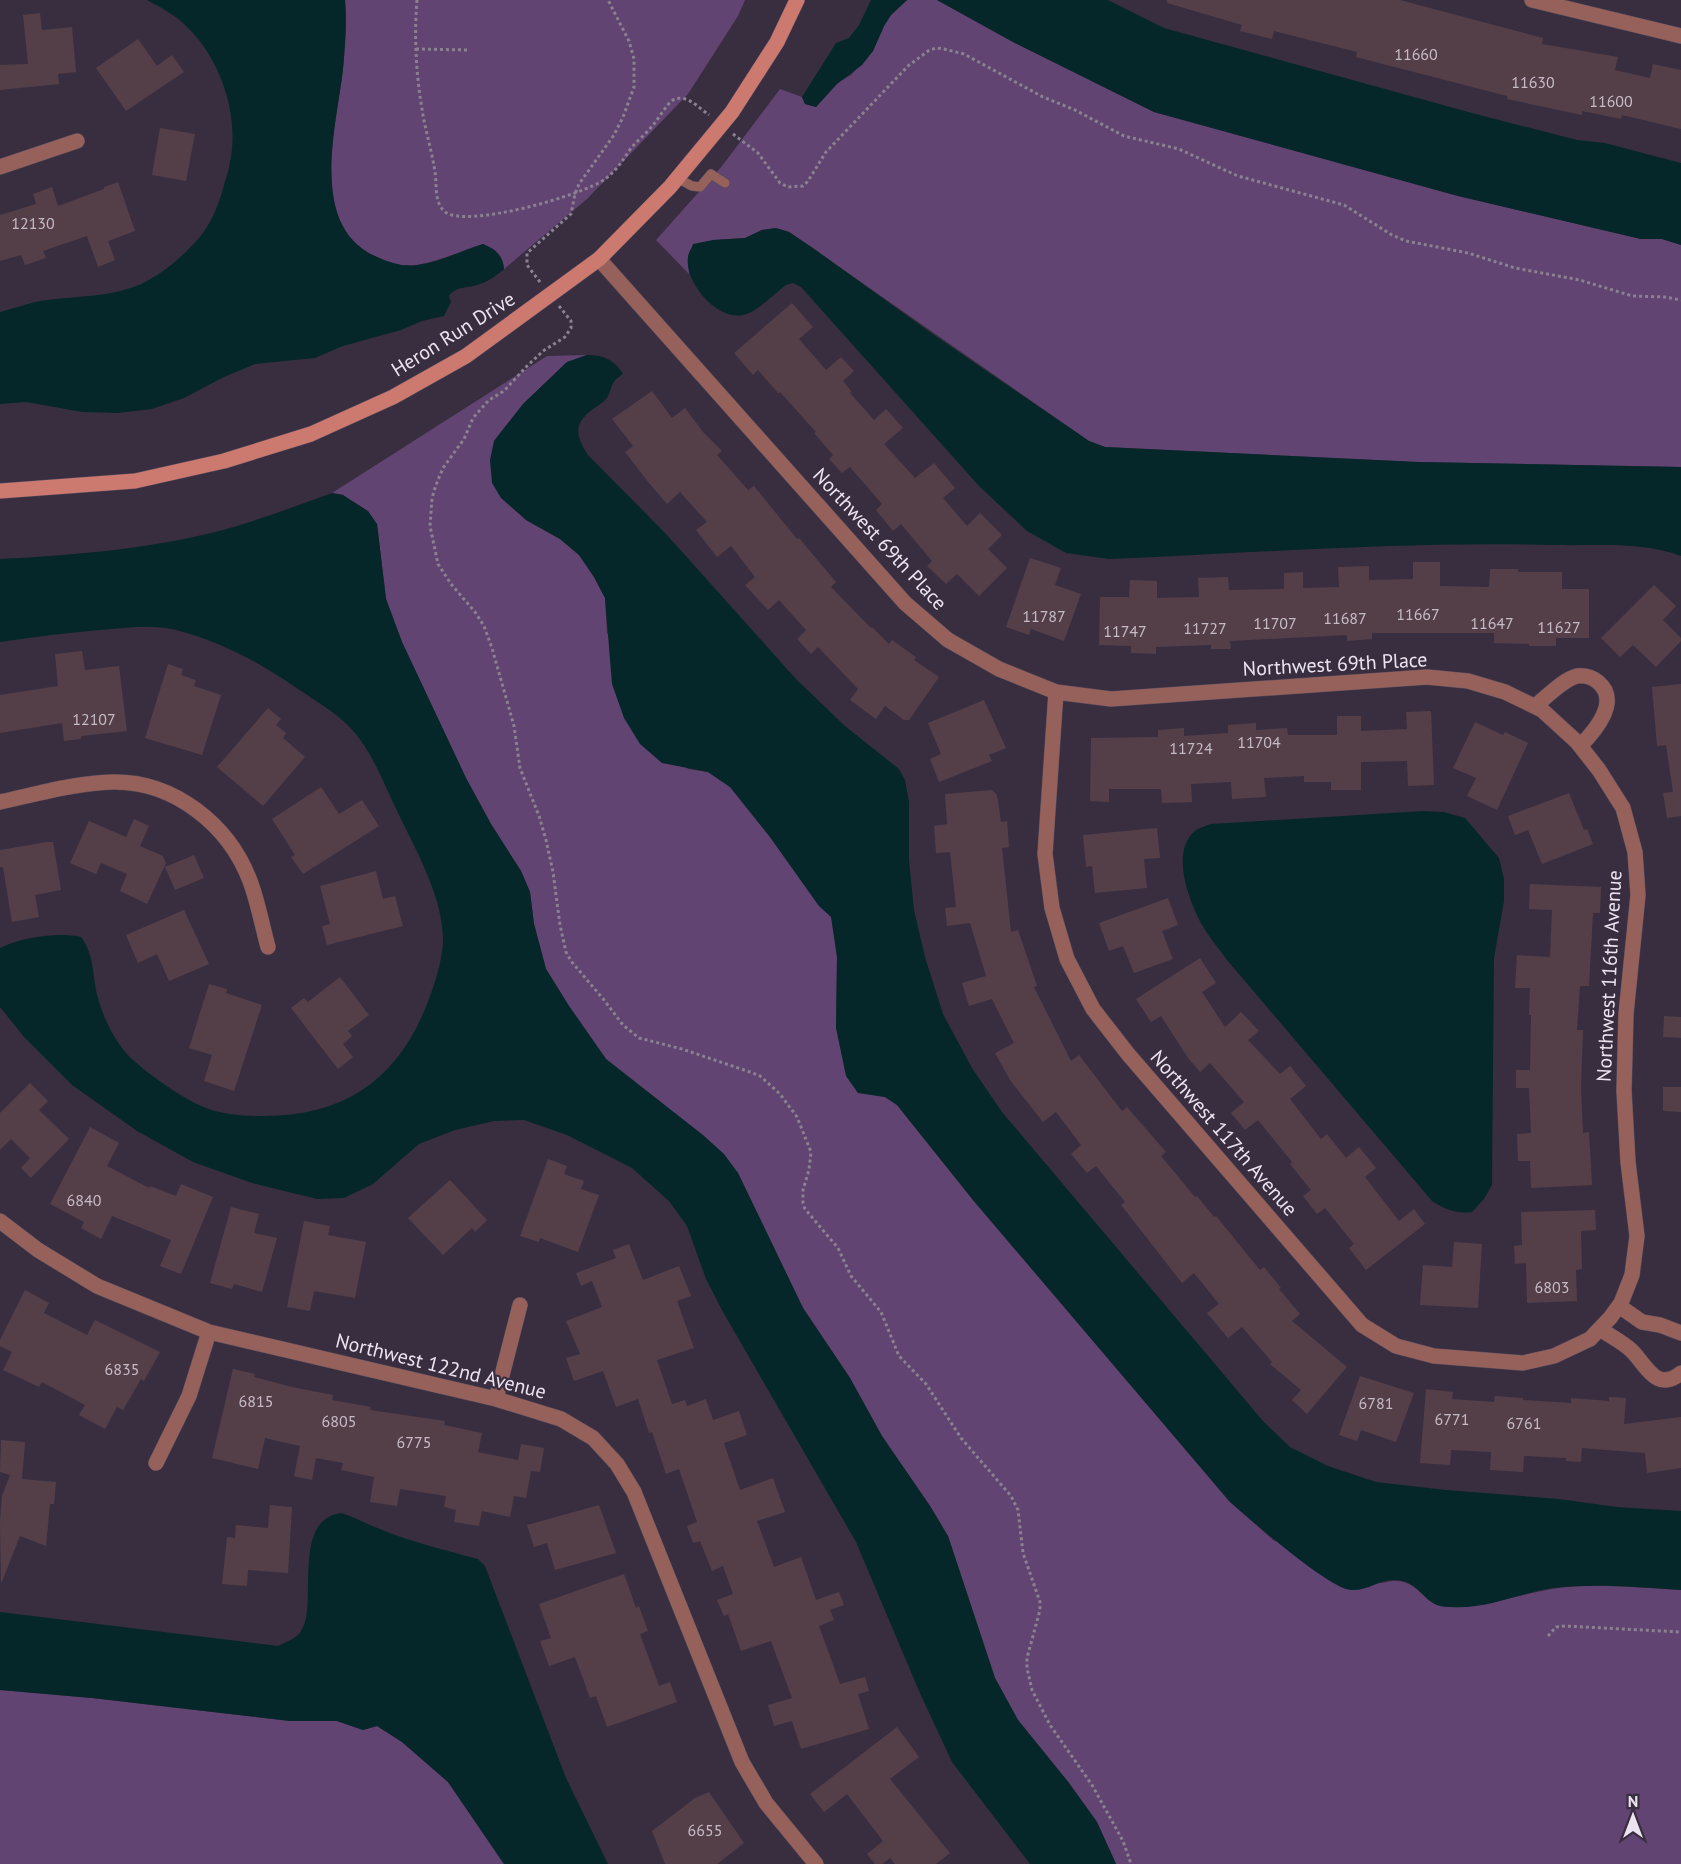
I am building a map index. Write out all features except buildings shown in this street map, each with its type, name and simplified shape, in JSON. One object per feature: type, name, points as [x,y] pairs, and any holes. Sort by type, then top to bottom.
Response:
[{"type":"street","name":"Heron Run Drive","points":[[0,491],[135,481],[224,461],[311,434],[393,397],[466,356],[598,259],[677,178],[732,112],[777,42],[797,0]]},
{"type":"street","points":[[1532,0],[1681,36]]},
{"type":"street","points":[[0,167],[77,141]]},
{"type":"street","name":"Northwest 69th Place","points":[[598,259],[905,603],[948,640],[999,669],[1056,692],[1111,699],[1427,677],[1468,681],[1505,692],[1535,706],[1560,725]]},
{"type":"street","points":[[1535,706],[1574,677],[1583,675],[1594,678],[1603,686],[1606,695],[1606,710],[1601,723],[1580,746]]},
{"type":"street","name":"Northwest 117th Avenue","points":[[1056,692],[1045,855],[1052,908],[1067,960],[1093,1009],[1128,1054],[1362,1325],[1396,1346],[1434,1356],[1523,1363],[1554,1356],[1590,1339],[1610,1318]]},
{"type":"street","name":"Northwest 116th Avenue","points":[[1560,725],[1599,770],[1623,808],[1635,852],[1638,895],[1626,1014],[1624,1091],[1628,1162],[1636,1236],[1632,1275],[1610,1318]]},
{"type":"street","points":[[0,802],[114,782],[142,786],[174,796],[203,815],[224,834],[250,880],[268,947]]},
{"type":"street","name":"Northwest 122nd Avenue","points":[[0,1221],[38,1250],[97,1286],[208,1332],[496,1399],[561,1419],[593,1438],[617,1464],[634,1492],[742,1762],[766,1803],[816,1864]]},
{"type":"street","points":[[496,1399],[520,1305]]},
{"type":"street","points":[[1610,1318],[1660,1325],[1681,1334]]},
{"type":"street","points":[[1610,1318],[1648,1373],[1667,1379],[1681,1373]]},
{"type":"street","points":[[156,1463],[189,1396],[208,1332]]},
{"type":"lane","points":[[677,178],[692,186],[700,187],[711,174],[725,183]]},
{"type":"path","points":[[417,0],[416,49],[422,111],[435,171],[437,198],[442,209],[450,215],[467,218],[536,205],[591,188],[621,165],[631,148],[675,100],[681,98],[688,99],[758,153],[780,183],[788,187],[803,186],[826,152],[908,66],[928,51],[936,48],[964,54],[1043,97],[1075,110],[1124,136],[1179,149],[1238,176],[1344,205],[1384,231],[1406,241],[1468,253],[1515,268],[1580,280],[1632,296],[1656,296],[1681,300]]},
{"type":"path","points":[[608,0],[629,42],[634,59],[634,87],[614,135],[589,168],[575,194],[572,214],[525,257],[527,265],[571,321],[571,328],[564,337],[543,351],[504,391],[489,400],[474,418],[464,439],[442,468],[432,498],[430,526],[434,554],[442,572],[484,626],[492,648],[514,726],[519,768],[539,816],[546,840],[560,925],[566,952],[571,962],[630,1033],[648,1042],[691,1051],[760,1076],[780,1094],[797,1117],[811,1152],[803,1190],[803,1203],[806,1209],[834,1242],[851,1276],[881,1312],[899,1356],[926,1384],[956,1432],[1011,1496],[1018,1510],[1023,1553],[1040,1602],[1040,1610],[1027,1658],[1029,1681],[1050,1725],[1092,1785],[1123,1841],[1131,1864]]},
{"type":"path","points":[[416,49],[468,50]]},
{"type":"path","points":[[1548,1636],[1556,1627],[1565,1626],[1681,1632]]},
{"type":"shaded area","points":[[147,0],[345,0],[343,69],[331,173],[334,199],[341,223],[355,243],[377,257],[392,263],[426,264],[483,244],[498,253],[504,269],[483,283],[452,293],[449,296],[451,302],[444,316],[343,346],[315,358],[255,364],[184,398],[152,409],[118,413],[82,412],[26,402],[0,404],[0,312],[35,302],[106,294],[147,281],[175,262],[199,238],[211,221],[219,202],[229,169],[232,144],[232,125],[224,88],[208,53],[197,38],[177,18]]},
{"type":"shaded area","points":[[345,0],[745,0],[738,16],[688,94],[587,199],[504,269],[498,253],[483,244],[417,265],[392,263],[377,257],[355,243],[341,223],[334,200],[331,174],[332,146],[343,69]]},
{"type":"shaded area","points":[[871,0],[907,0],[891,15],[873,51],[862,65],[837,84],[816,107],[805,104],[802,97],[836,43],[849,38],[859,25]]},
{"type":"shaded area","points":[[907,0],[937,0],[1013,42],[1154,112],[1458,196],[1641,239],[1662,239],[1681,245],[1681,467],[1418,462],[1105,447],[1089,441],[789,232],[776,228],[762,230],[745,238],[713,240],[688,257],[689,274],[656,240],[722,166],[780,89],[802,97],[805,104],[816,107],[837,83],[851,75],[873,51],[891,15]]},
{"type":"shaded area","points":[[937,0],[1108,0],[1164,28],[1472,113],[1577,140],[1605,143],[1681,163],[1681,245],[1662,239],[1641,239],[1458,196],[1154,112],[1013,42]]},
{"type":"shaded area","points":[[776,228],[789,232],[1089,441],[1105,447],[1418,462],[1681,467],[1681,556],[1635,546],[1499,544],[1388,546],[1109,559],[1066,553],[1027,531],[979,486],[801,287],[793,283],[786,285],[759,307],[743,315],[723,312],[704,298],[691,277],[688,267],[688,255],[693,244],[745,238],[762,230]]},
{"type":"shaded area","points":[[587,355],[567,362],[523,404],[494,441],[526,520],[560,539],[579,555],[594,577],[605,598],[607,633],[688,769],[708,772],[730,787],[770,837],[819,906],[832,917],[837,957],[836,1028],[857,1092],[885,1097],[897,1105],[973,1200],[1230,1502],[1273,1540],[1382,1583],[1405,1582],[1442,1606],[1477,1605],[1567,1587],[1616,1586],[1681,1590],[1681,1864],[1116,1864],[1097,1822],[1018,1720],[995,1678],[948,1536],[882,1436],[850,1378],[803,1308],[738,1173],[654,1097],[606,1059],[546,969],[534,924],[530,892],[521,871],[491,824],[466,778],[402,642],[386,599],[377,524],[343,495],[332,493],[547,356]]},
{"type":"shaded area","points":[[587,355],[608,359],[623,374],[614,382],[606,399],[589,412],[580,423],[578,428],[580,440],[588,455],[667,535],[796,679],[845,726],[899,769],[905,780],[909,802],[909,860],[914,910],[925,957],[943,1014],[972,1068],[1002,1112],[1263,1421],[1290,1447],[1328,1466],[1376,1482],[1559,1499],[1617,1507],[1681,1511],[1681,1590],[1617,1586],[1553,1588],[1476,1606],[1448,1607],[1435,1604],[1412,1585],[1402,1581],[1384,1581],[1357,1590],[1340,1587],[1308,1566],[1230,1502],[973,1200],[897,1105],[885,1097],[858,1093],[846,1076],[836,1028],[837,957],[831,917],[819,906],[770,837],[730,787],[708,772],[662,763],[640,744],[624,718],[612,684],[605,598],[594,577],[579,555],[560,539],[526,520],[501,498],[492,483],[490,460],[494,441],[523,404],[567,362]]},
{"type":"shaded area","points":[[332,493],[343,495],[368,511],[377,524],[386,599],[402,642],[466,778],[491,824],[521,871],[530,892],[534,924],[546,969],[606,1059],[703,1135],[724,1154],[738,1173],[803,1308],[850,1378],[882,1436],[948,1536],[995,1678],[1018,1720],[1097,1822],[1116,1864],[1030,1864],[952,1762],[919,1691],[856,1542],[723,1312],[706,1279],[687,1226],[669,1201],[632,1168],[567,1135],[524,1120],[494,1121],[455,1130],[419,1144],[373,1184],[344,1198],[317,1199],[252,1183],[193,1162],[137,1131],[72,1085],[24,1037],[0,1007],[0,948],[40,936],[81,937],[89,951],[96,990],[104,1015],[111,1031],[126,1053],[148,1072],[188,1099],[213,1110],[235,1115],[293,1114],[320,1109],[344,1100],[365,1088],[401,1053],[415,1030],[435,982],[443,942],[442,926],[434,893],[421,860],[372,758],[348,725],[324,706],[254,662],[209,640],[176,630],[157,627],[128,628],[0,642],[0,559],[112,550],[196,537],[250,522]]},
{"type":"shaded area","points":[[1423,811],[1444,812],[1465,818],[1499,858],[1504,879],[1504,901],[1494,958],[1492,1185],[1484,1199],[1472,1212],[1451,1211],[1432,1201],[1227,960],[1197,916],[1184,878],[1183,852],[1187,841],[1200,828],[1211,824]]},
{"type":"shaded area","points":[[341,1513],[404,1538],[478,1559],[485,1566],[566,1778],[608,1864],[504,1864],[448,1782],[402,1742],[377,1726],[363,1730],[337,1721],[290,1721],[92,1698],[0,1690],[0,1612],[278,1646],[291,1640],[301,1631],[306,1619],[311,1547],[316,1531],[325,1519]]},
{"type":"shaded area","points":[[0,1690],[92,1698],[290,1721],[337,1721],[363,1730],[377,1726],[402,1742],[448,1782],[504,1864],[0,1864]]}]
